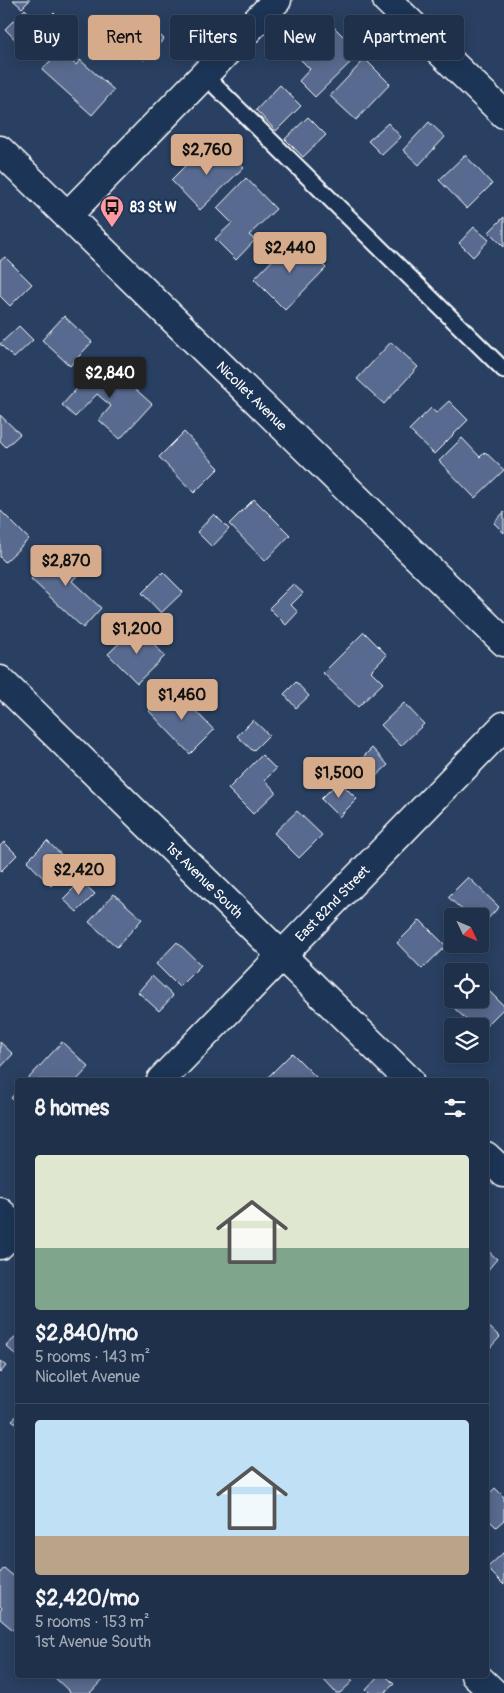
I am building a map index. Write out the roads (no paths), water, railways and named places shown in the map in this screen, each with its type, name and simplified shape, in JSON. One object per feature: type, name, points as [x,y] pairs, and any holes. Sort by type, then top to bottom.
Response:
[{"type":"street","points":[[68,215],[277,0]]},
{"type":"street","points":[[387,0],[504,114]]},
{"type":"street","name":"Nicollet Avenue","points":[[3,159],[68,215],[504,642]]},
{"type":"street","name":"1st Avenue South","points":[[0,680],[407,1078]]},
{"type":"street","name":"East 82nd Street","points":[[163,1078],[504,726]]},
{"type":"street","points":[[489,1159],[504,1173]]},
{"type":"street","points":[[478,1678],[494,1693]]},
{"type":"lane","points":[[204,76],[504,370]]},
{"type":"place","name":"83 St W","points":[[112,228]]}]
